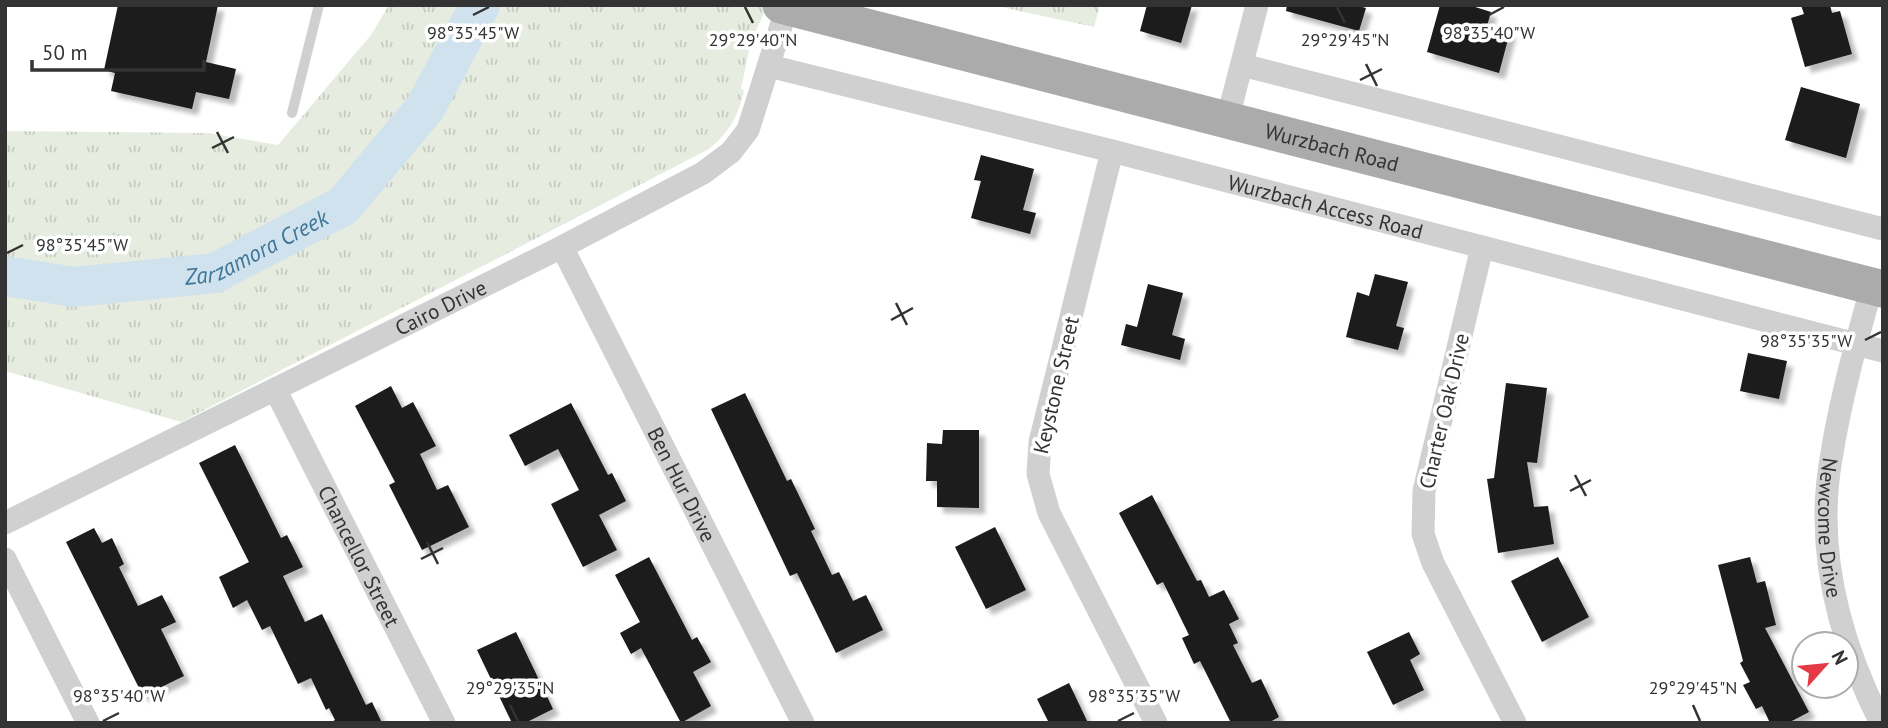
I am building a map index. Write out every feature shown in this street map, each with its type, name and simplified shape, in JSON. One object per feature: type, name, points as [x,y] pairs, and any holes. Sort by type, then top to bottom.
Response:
[{"type":"main road","name":"Wurzbach Road","points":[[784,6],[1877,288]]},
{"type":"street","points":[[1227,121],[1257,5]]},
{"type":"street","name":"Cairo Drive","points":[[5,523],[562,247],[704,173],[731,152],[748,130],[769,66],[784,6]]},
{"type":"street","points":[[1242,65],[1883,229]]},
{"type":"street","name":"Wurzbach Access Road","points":[[769,66],[1112,151],[1883,351]]},
{"type":"street","name":"Keystone Street","points":[[1112,151],[1040,442],[1038,474],[1049,513],[1156,723]]},
{"type":"street","name":"Ben Hur Drive","points":[[562,247],[803,723]]},
{"type":"street","name":"Charter Oak Drive","points":[[1482,247],[1424,491],[1423,534],[1433,563],[1515,723]]},
{"type":"street","name":"Newcome Drive","points":[[1877,288],[1856,344],[1830,460],[1827,504],[1833,591],[1843,633],[1858,674],[1881,723]]},
{"type":"street","name":"Chancellor Street","points":[[275,389],[444,723]]},
{"type":"street","points":[[5,559],[88,723]]},
{"type":"lane","points":[[292,113],[318,5]]},
{"type":"green space","points":[[389,5],[768,5],[751,41],[741,89],[744,90],[736,116],[728,130],[709,149],[181,422],[5,371],[5,131],[208,133],[278,145],[371,35]]},
{"type":"green space","points":[[992,5],[1100,5],[1094,27]]},
{"type":"building","points":[[118,5],[218,5],[206,62],[236,69],[229,99],[196,92],[192,109],[111,91],[115,73],[104,70]]},
{"type":"building","points":[[1147,5],[1192,5],[1181,43],[1140,31]]},
{"type":"building","points":[[1287,5],[1355,5],[1366,8],[1359,31],[1286,11]]},
{"type":"building","points":[[1440,5],[1469,5],[1491,12],[1487,26],[1510,32],[1499,73],[1427,52]]},
{"type":"building","points":[[1801,5],[1830,5],[1832,13],[1840,11],[1852,54],[1805,67],[1791,18],[1804,14]]},
{"type":"building","points":[[1801,87],[1860,104],[1846,158],[1785,140]]},
{"type":"building","points":[[981,155],[1034,169],[1023,210],[1036,213],[1030,234],[971,218],[981,181],[974,180]]},
{"type":"building","points":[[1375,274],[1408,282],[1396,326],[1404,328],[1398,350],[1346,337],[1357,292],[1369,296]]},
{"type":"building","points":[[1148,284],[1183,293],[1172,335],[1185,339],[1180,360],[1121,345],[1126,324],[1137,327]]},
{"type":"building","points":[[1748,353],[1787,361],[1779,399],[1740,391]]},
{"type":"building","points":[[1506,383],[1547,388],[1537,463],[1527,462],[1534,507],[1548,506],[1554,544],[1498,553],[1487,479],[1494,478]]},
{"type":"building","points":[[391,386],[402,408],[413,402],[436,446],[420,454],[437,490],[448,485],[469,527],[422,550],[389,485],[395,482],[355,406]]},
{"type":"building","points":[[745,393],[787,481],[791,479],[815,529],[811,531],[832,575],[839,572],[853,601],[866,595],[883,630],[836,653],[797,573],[790,576],[711,409]]},
{"type":"building","points":[[571,403],[608,475],[612,473],[626,501],[599,515],[617,550],[583,567],[551,504],[579,490],[558,449],[525,466],[509,435]]},
{"type":"building","points":[[943,430],[979,430],[979,508],[937,507],[937,481],[926,481],[927,443],[942,444]]},
{"type":"building","points":[[235,445],[281,538],[287,535],[303,567],[283,576],[305,622],[322,614],[366,705],[372,702],[382,723],[330,723],[335,720],[329,708],[326,710],[311,678],[298,684],[270,626],[262,630],[247,600],[233,608],[219,577],[249,562],[199,463]]},
{"type":"building","points":[[1152,495],[1197,581],[1201,580],[1209,597],[1224,590],[1239,619],[1229,624],[1238,643],[1233,645],[1252,683],[1261,679],[1279,717],[1268,723],[1231,723],[1200,661],[1194,664],[1182,638],[1189,635],[1163,582],[1157,585],[1119,513]]},
{"type":"building","points":[[995,527],[1026,590],[986,609],[955,547]]},
{"type":"building","points":[[94,528],[102,543],[112,538],[124,564],[119,567],[138,606],[162,595],[176,622],[161,629],[184,676],[143,696],[66,542]]},
{"type":"building","points":[[649,557],[692,640],[697,637],[711,662],[693,672],[711,706],[681,723],[641,648],[631,654],[620,633],[640,622],[615,575]]},
{"type":"building","points":[[1558,557],[1589,617],[1542,642],[1511,581]]},
{"type":"building","points":[[1750,557],[1757,583],[1765,581],[1776,625],[1765,628],[1790,676],[1790,700],[1803,700],[1809,712],[1788,723],[1770,723],[1762,706],[1756,709],[1743,685],[1750,682],[1740,663],[1743,661],[1718,565]]},
{"type":"building","points":[[516,632],[553,709],[525,723],[512,723],[477,650]]},
{"type":"building","points":[[1409,632],[1420,654],[1410,660],[1424,690],[1393,705],[1367,652]]},
{"type":"building","points":[[1069,683],[1088,723],[1049,723],[1037,699]]},
{"type":"waterway","name":"Zarzamora Creek","points":[[5,276],[75,287],[215,273],[343,206],[425,108],[480,5]]}]
